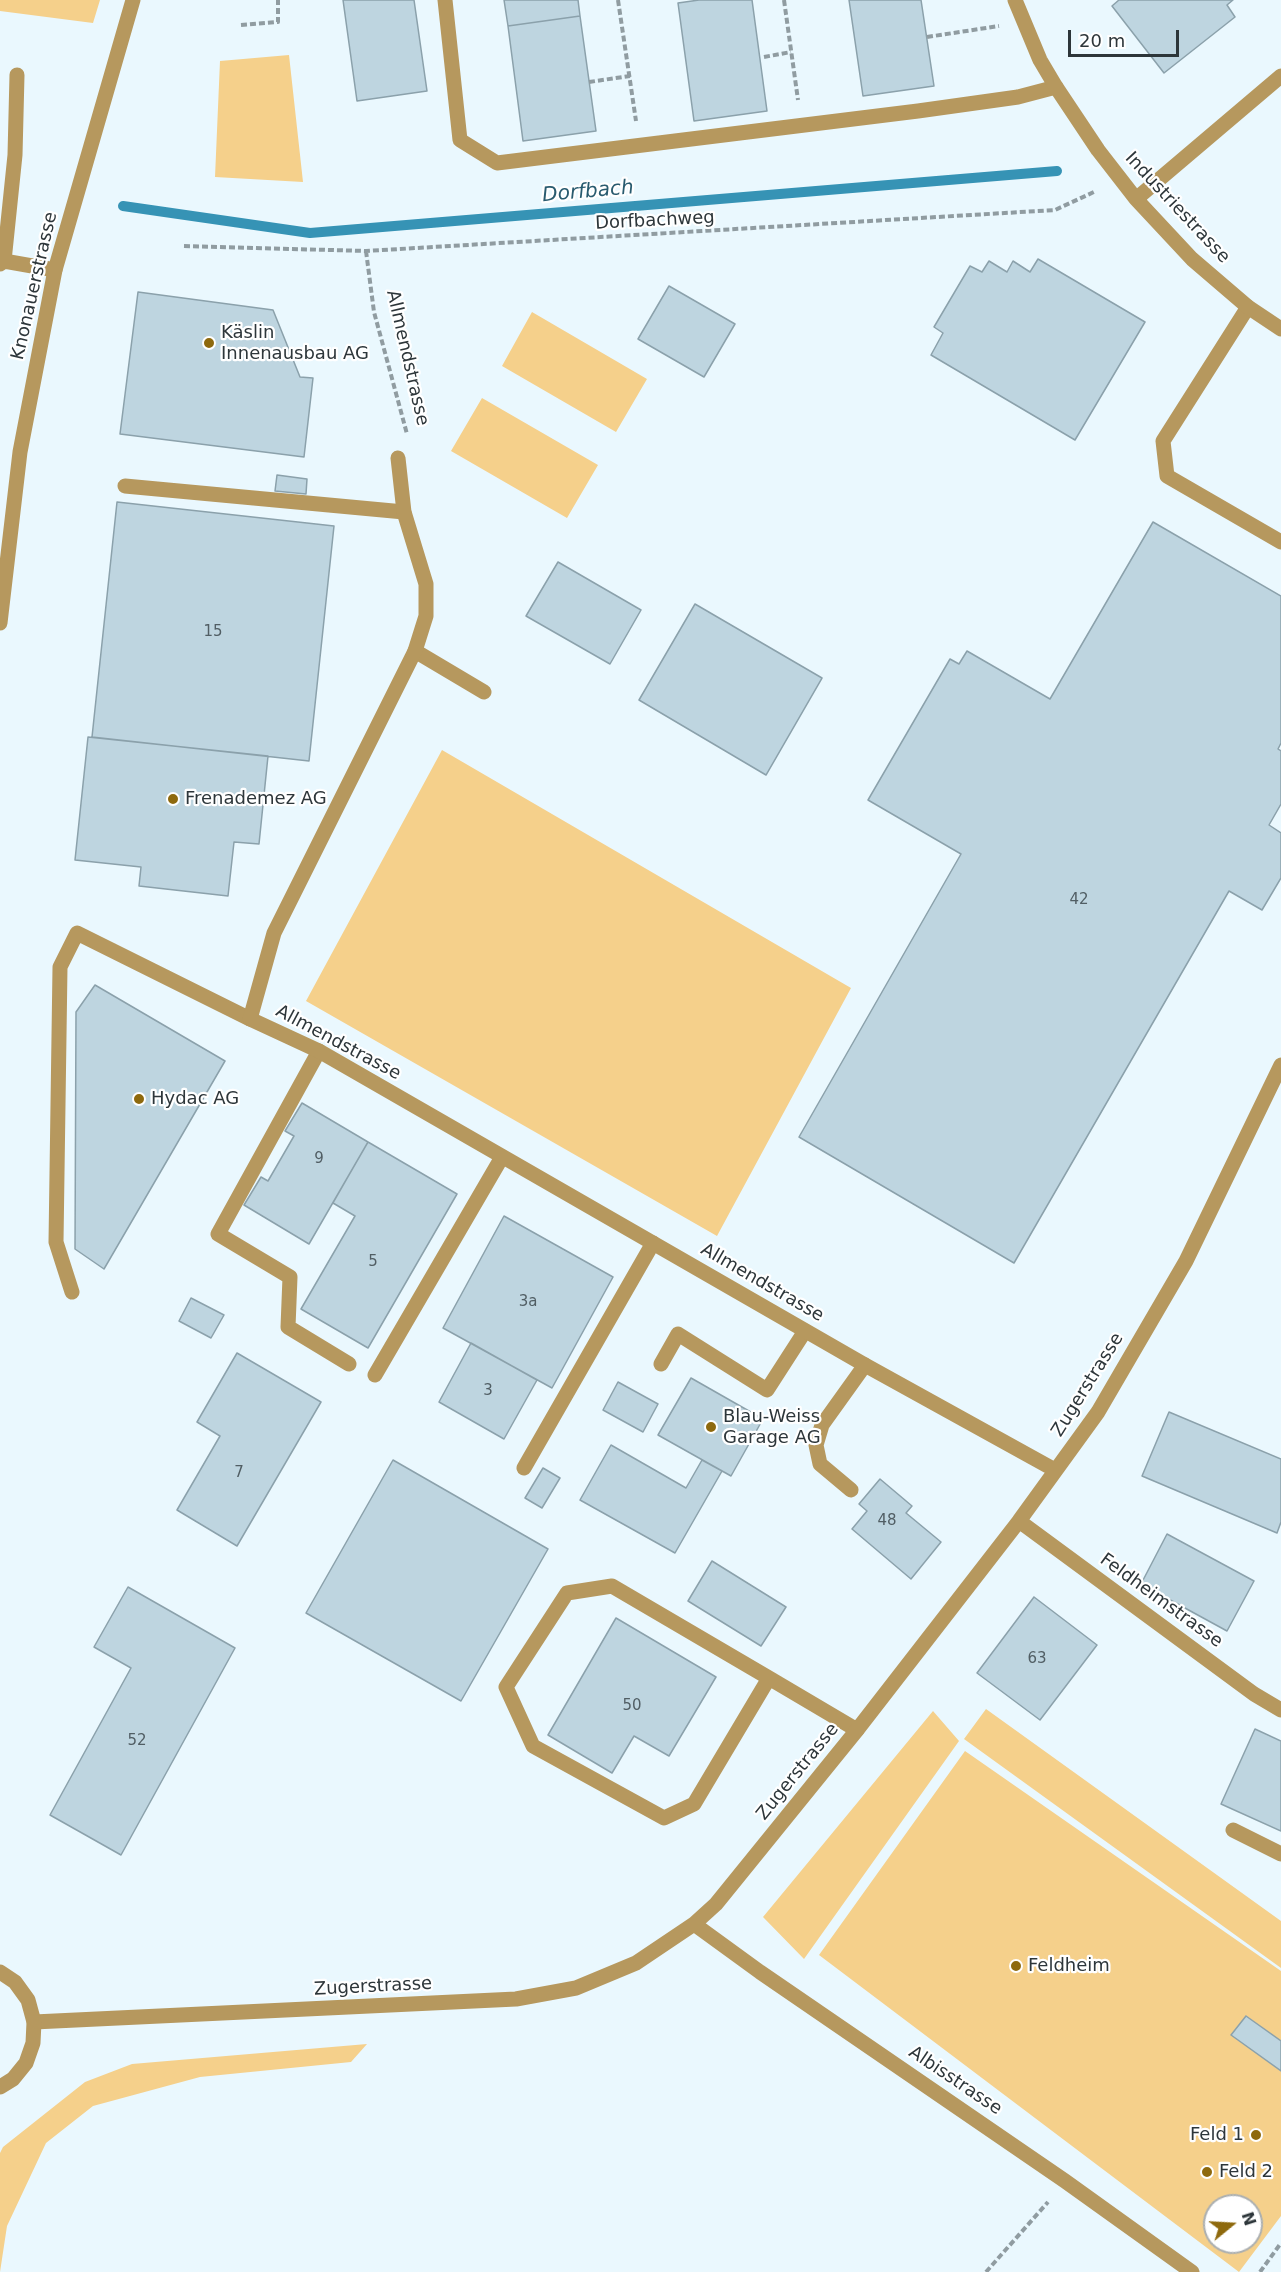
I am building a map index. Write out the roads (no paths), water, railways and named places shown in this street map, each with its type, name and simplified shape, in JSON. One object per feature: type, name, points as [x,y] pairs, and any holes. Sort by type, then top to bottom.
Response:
[{"type":"street","name":"Knonauerstrasse","points":[[0,623],[20,452],[55,270],[133,0]]},
{"type":"street","points":[[445,0],[460,141],[497,163],[1018,97],[1056,87]]},
{"type":"street","name":"Industriestrasse","points":[[1016,0],[1023,22],[1056,87],[1136,199],[1192,259],[1248,307],[1281,329]]},
{"type":"street","points":[[16,75],[15,155],[2,262],[55,270]]},
{"type":"street","points":[[1136,199],[1281,76]]},
{"type":"street","points":[[1248,307],[1163,441],[1167,476],[1281,542]]},
{"type":"street","name":"Allmendstrasse","points":[[398,458],[404,512],[426,584],[426,616],[415,651],[274,933],[250,1019],[319,1051],[805,1331],[1055,1470]]},
{"type":"street","points":[[125,486],[404,512]]},
{"type":"street","points":[[415,651],[484,692]]},
{"type":"street","points":[[72,1292],[56,1242],[60,967],[77,933],[250,1019]]},
{"type":"street","points":[[319,1051],[218,1234],[290,1277],[288,1327],[349,1364]]},
{"type":"street","name":"Zugerstrasse","points":[[34,2022],[516,1999],[576,1988],[636,1963],[694,1924],[716,1904],[856,1730],[1019,1521],[1098,1412],[1186,1261],[1281,1065]]},
{"type":"street","points":[[375,1375],[502,1157]]},
{"type":"street","points":[[524,1468],[653,1243]]},
{"type":"street","points":[[661,1364],[678,1334],[767,1390],[805,1331]]},
{"type":"street","points":[[851,1490],[820,1464],[816,1445],[822,1425],[865,1365]]},
{"type":"street","name":"Feldheimstrasse","points":[[1019,1521],[1254,1694],[1281,1710]]},
{"type":"street","points":[[769,1677],[694,1804],[664,1818],[533,1746],[506,1687],[567,1593],[612,1586],[769,1677],[856,1730]]},
{"type":"street","points":[[1233,1830],[1281,1854]]},
{"type":"street","name":"Albisstrasse","points":[[694,1924],[760,1972],[1065,2181],[1192,2272]]},
{"type":"street","points":[[0,1972],[15,1982],[28,2000],[34,2022],[33,2043],[26,2062],[13,2079],[0,2087]]},
{"type":"waterway","name":"Dorfbach","points":[[123,206],[310,233],[1057,171]]},
{"type":"place","name":"Käslin Innenausbau AG","points":[[209,343]]},
{"type":"place","name":"Frenademez AG","points":[[173,799]]},
{"type":"place","name":"Hydac AG","points":[[139,1099]]},
{"type":"place","name":"Blau-Weiss Garage AG","points":[[711,1427]]},
{"type":"place","name":"Feldheim","points":[[1016,1966]]},
{"type":"place","name":"Feld 1","points":[[1256,2135]]},
{"type":"place","name":"Feld 2","points":[[1207,2172]]}]
